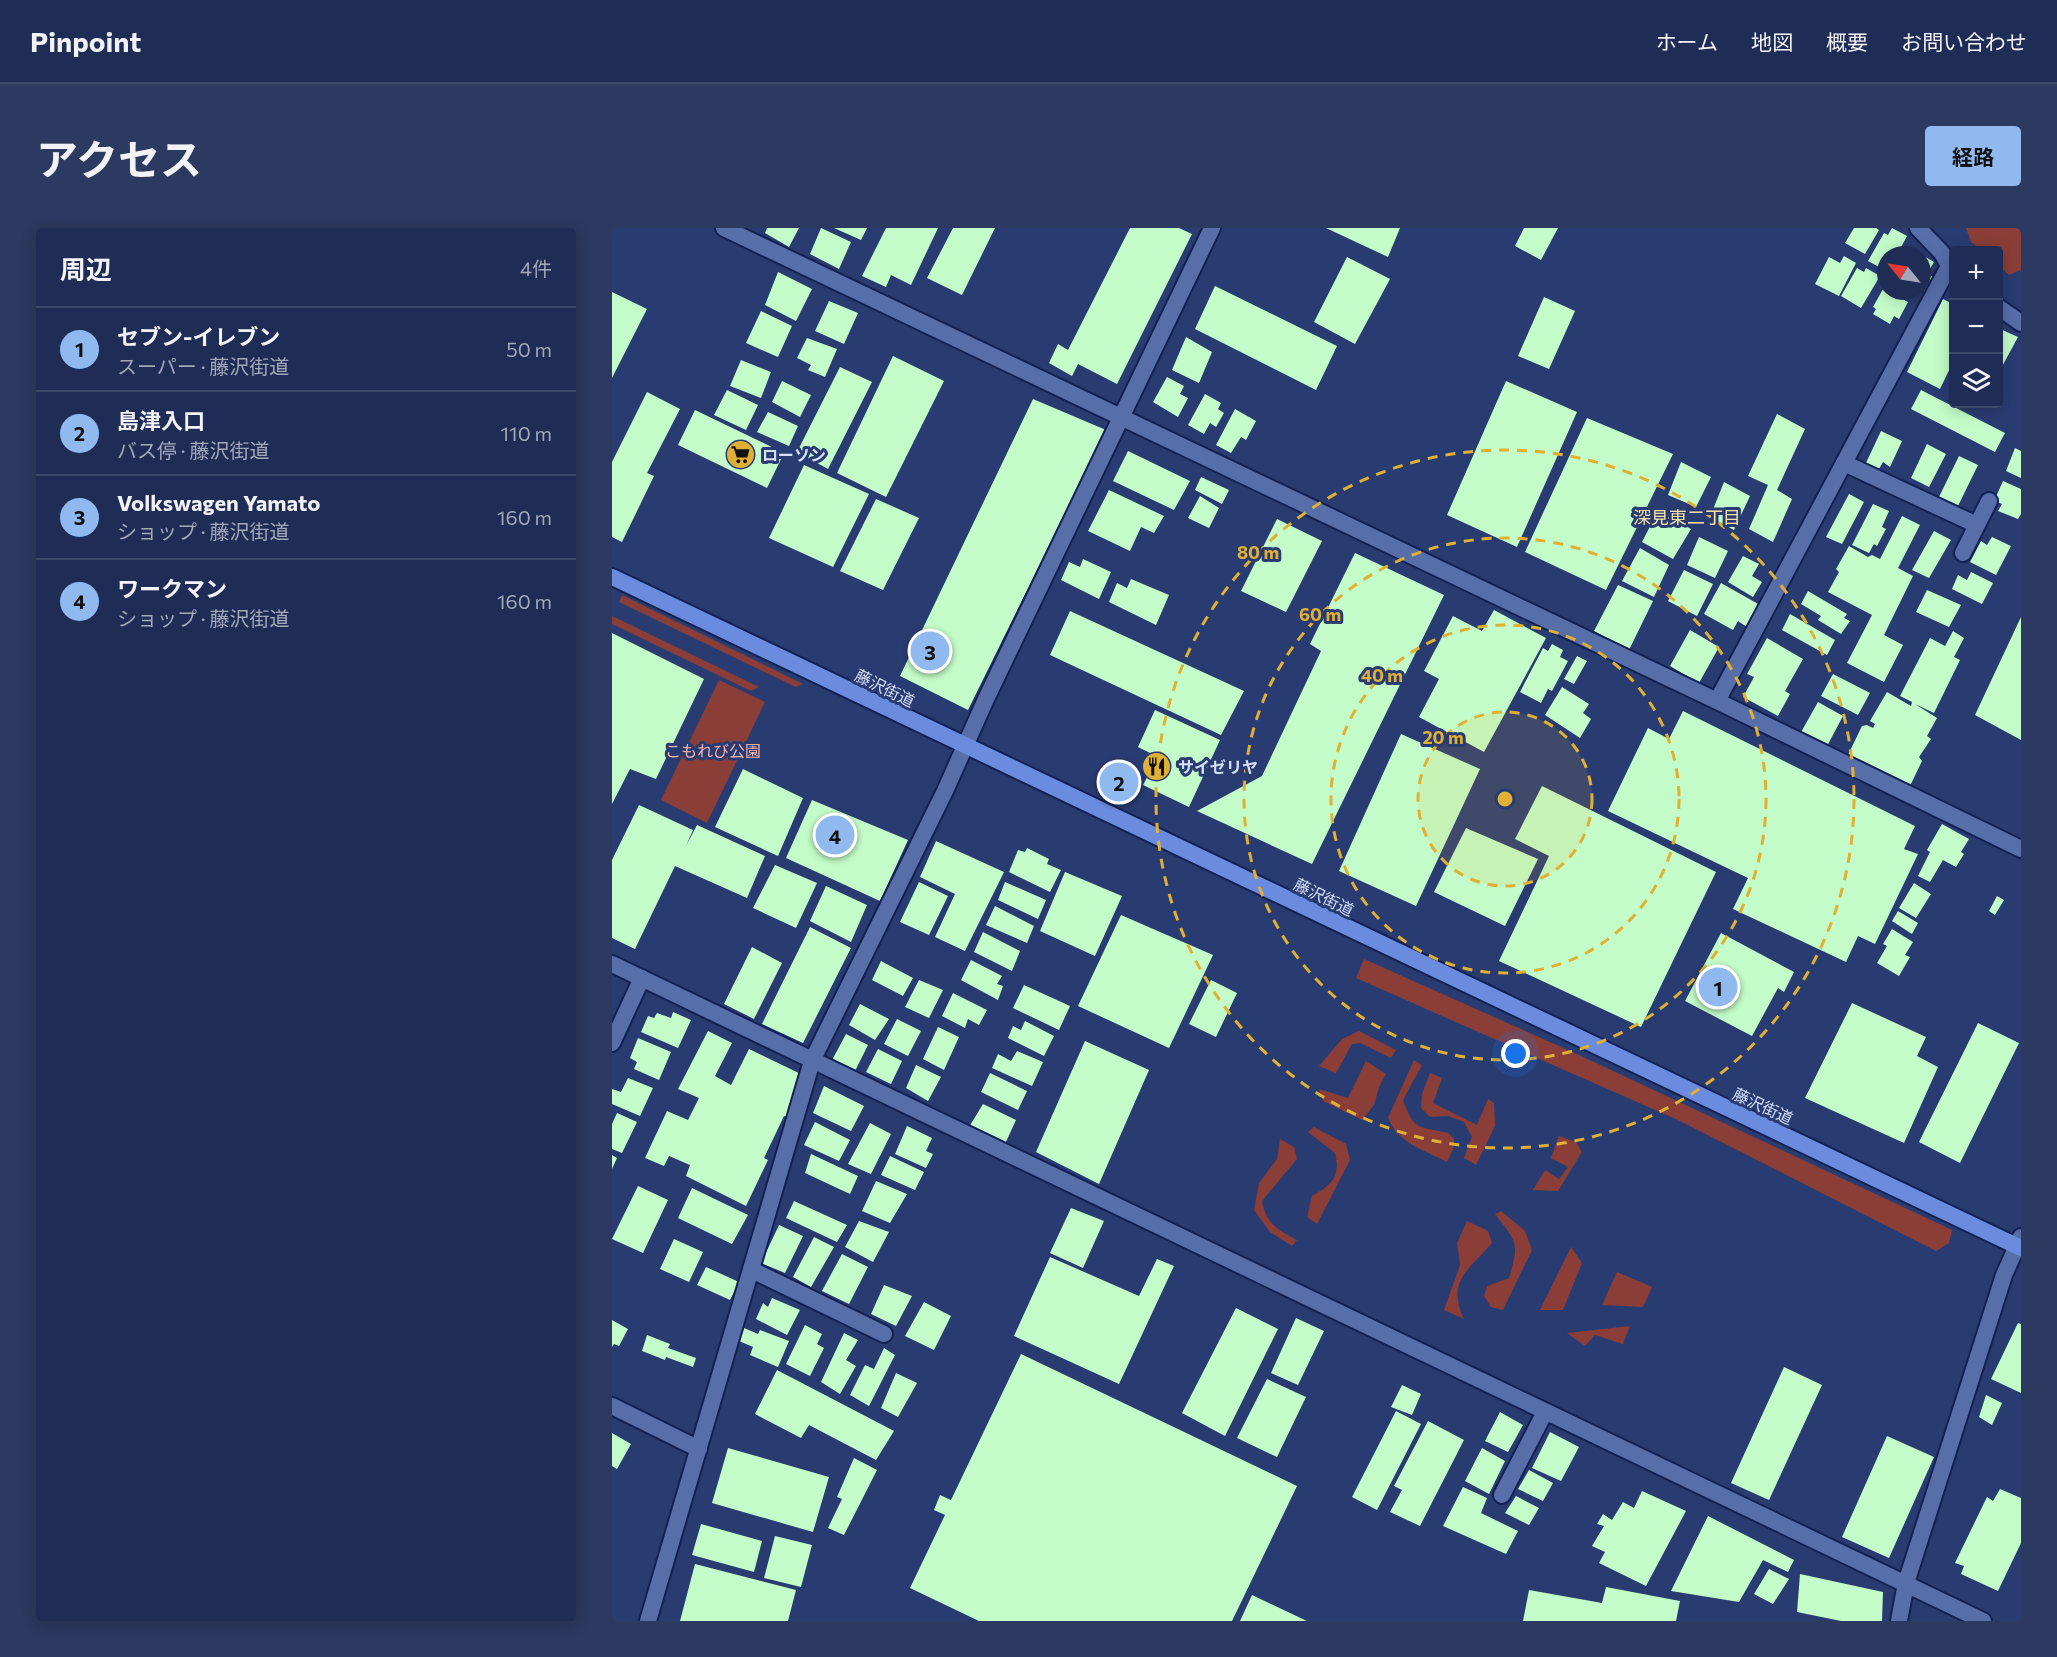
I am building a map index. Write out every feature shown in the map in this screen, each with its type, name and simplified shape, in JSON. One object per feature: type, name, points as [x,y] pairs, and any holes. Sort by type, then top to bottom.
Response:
[{"type":"highway","name":"藤沢街道","points":[[612,577],[2020,1244]]},
{"type":"street","points":[[724,228],[1717,701],[2021,849]]},
{"type":"street","points":[[648,1621],[813,1061],[940,802],[1212,228]]},
{"type":"street","points":[[1918,228],[1942,252],[1949,264]]},
{"type":"street","points":[[1717,701],[1949,272]]},
{"type":"street","points":[[2003,310],[2021,323]]},
{"type":"street","points":[[1844,463],[1977,525]]},
{"type":"street","points":[[1963,553],[1989,501]]},
{"type":"street","points":[[612,964],[1983,1621]]},
{"type":"street","points":[[612,1043],[642,978]]},
{"type":"street","points":[[1899,1621],[1906,1583],[2004,1275],[2020,1244]]},
{"type":"street","points":[[752,1270],[884,1334]]},
{"type":"street","points":[[612,1407],[699,1449]]},
{"type":"street","points":[[1502,1496],[1545,1412]]},
{"type":"green space","points":[[1966,228],[2021,228],[2021,270],[2009,275],[2003,270],[2003,246],[1976,246],[1971,242]]},
{"type":"green space","points":[[622,595],[803,684],[796,687],[619,602]]},
{"type":"green space","points":[[612,616],[759,687],[751,691],[612,624]]},
{"type":"green space","name":"こもれび公園","points":[[719,680],[765,702],[707,823],[661,800]]},
{"type":"green space","points":[[1364,959],[1579,1055],[1952,1230],[1949,1243],[1936,1251],[1680,1121],[1356,978]]},
{"type":"green space","points":[[1359,1031],[1396,1050],[1391,1058],[1360,1043],[1352,1044],[1336,1073],[1319,1066],[1342,1039]]},
{"type":"green space","points":[[1414,1060],[1422,1065],[1403,1100],[1411,1118],[1419,1126],[1448,1133],[1454,1138],[1454,1147],[1447,1162],[1405,1140],[1392,1127],[1388,1118]]},
{"type":"green space","points":[[1366,1061],[1386,1074],[1379,1087],[1374,1105],[1362,1120],[1323,1101],[1319,1089],[1348,1098]]},
{"type":"green space","points":[[1430,1073],[1442,1078],[1433,1103],[1477,1125],[1488,1099],[1494,1103],[1495,1126],[1476,1165],[1464,1158],[1472,1137],[1464,1122],[1448,1116],[1430,1117],[1421,1108],[1422,1094]]},
{"type":"green space","points":[[1314,1127],[1346,1144],[1350,1160],[1317,1224],[1307,1217],[1312,1196],[1330,1184],[1336,1174],[1337,1161],[1335,1153],[1308,1132]]},
{"type":"green space","points":[[1559,1136],[1576,1142],[1582,1152],[1558,1191],[1533,1190],[1545,1170],[1559,1179],[1568,1167],[1551,1158]]},
{"type":"green space","points":[[1280,1139],[1294,1147],[1297,1159],[1262,1201],[1270,1221],[1297,1240],[1292,1246],[1270,1232],[1254,1210],[1259,1183],[1277,1159]]},
{"type":"green space","points":[[1501,1211],[1525,1231],[1532,1250],[1503,1310],[1491,1307],[1484,1296],[1487,1286],[1509,1278],[1514,1258],[1512,1238],[1495,1214]]},
{"type":"green space","points":[[1467,1221],[1488,1231],[1492,1243],[1468,1269],[1459,1285],[1459,1306],[1464,1319],[1444,1310],[1460,1265],[1457,1243]]},
{"type":"green space","points":[[1571,1247],[1582,1263],[1563,1310],[1540,1310]]},
{"type":"green space","points":[[1617,1272],[1652,1287],[1643,1307],[1602,1305]]},
{"type":"green space","points":[[1630,1326],[1623,1344],[1595,1335],[1585,1346],[1567,1333]]},
{"type":"building","points":[[767,228],[799,228],[789,247],[765,233]]},
{"type":"building","points":[[821,228],[851,242],[839,269],[810,254]]},
{"type":"building","points":[[834,228],[867,228],[861,240]]},
{"type":"building","points":[[886,228],[938,228],[911,285],[891,275],[886,287],[862,276]]},
{"type":"building","points":[[953,228],[995,228],[962,295],[927,278]]},
{"type":"building","points":[[1130,228],[1179,228],[1192,234],[1117,384],[1078,364],[1072,376],[1049,363],[1058,344],[1068,350]]},
{"type":"building","points":[[1326,228],[1400,228],[1388,257]]},
{"type":"building","points":[[1524,228],[1558,228],[1541,260],[1515,246]]},
{"type":"building","points":[[1854,228],[1879,230],[1865,254],[1845,243]]},
{"type":"building","points":[[1892,228],[1907,236],[1902,246],[1877,246],[1877,266],[1868,261],[1884,233],[1888,235]]},
{"type":"building","points":[[1844,256],[1856,263],[1839,296],[1815,284],[1829,257],[1840,263]]},
{"type":"building","points":[[1347,257],[1390,279],[1355,344],[1314,322]]},
{"type":"building","points":[[1857,268],[1864,272],[1866,268],[1877,274],[1877,281],[1861,308],[1841,296]]},
{"type":"building","points":[[778,272],[812,289],[796,321],[765,305]]},
{"type":"building","points":[[1215,286],[1337,346],[1316,390],[1195,329]]},
{"type":"building","points":[[612,292],[647,309],[612,378]]},
{"type":"building","points":[[1544,297],[1575,311],[1549,369],[1518,356]]},
{"type":"building","points":[[1943,299],[1949,302],[1949,370],[1940,389],[1907,372]]},
{"type":"building","points":[[1877,300],[1908,302],[1899,319],[1894,316],[1890,324],[1873,314],[1876,309],[1873,307]]},
{"type":"building","points":[[829,301],[858,313],[844,344],[815,331]]},
{"type":"building","points":[[761,311],[792,326],[778,357],[746,343]]},
{"type":"building","points":[[2003,330],[2018,337],[2003,365]]},
{"type":"building","points":[[1186,337],[1212,352],[1199,383],[1172,370]]},
{"type":"building","points":[[807,338],[837,349],[825,377],[808,370],[811,365],[797,358]]},
{"type":"building","points":[[893,356],[944,381],[886,497],[837,473]]},
{"type":"building","points":[[741,360],[771,372],[761,398],[730,386]]},
{"type":"building","points":[[840,367],[872,382],[828,469],[797,452]]},
{"type":"building","points":[[1167,377],[1184,386],[1180,394],[1188,398],[1178,417],[1153,402]]},
{"type":"building","points":[[782,381],[811,395],[800,417],[772,402]]},
{"type":"building","points":[[1506,381],[1577,412],[1517,547],[1447,515]]},
{"type":"building","points":[[727,390],[758,405],[746,430],[714,415]]},
{"type":"building","points":[[1921,390],[1949,404],[1949,408],[1956,408],[2005,433],[1995,452],[1911,409]]},
{"type":"building","points":[[647,392],[680,409],[647,473],[654,476],[622,542],[612,537],[612,462]]},
{"type":"building","points":[[1205,394],[1221,403],[1218,409],[1224,413],[1216,427],[1210,423],[1204,434],[1188,425]]},
{"type":"building","points":[[1033,399],[1106,430],[968,710],[900,676]]},
{"type":"building","points":[[1235,409],[1256,421],[1246,440],[1241,437],[1231,453],[1216,445]]},
{"type":"building","points":[[695,410],[784,453],[767,488],[678,445]]},
{"type":"building","points":[[768,412],[798,426],[789,446],[757,432]]},
{"type":"building","points":[[1777,414],[1805,429],[1777,490],[1792,499],[1773,542],[1749,529],[1768,485],[1748,476]]},
{"type":"building","points":[[1587,418],[1673,454],[1606,590],[1525,552]]},
{"type":"building","points":[[1881,431],[1902,441],[1890,467],[1883,462],[1879,469],[1866,463]]},
{"type":"building","points":[[1927,444],[1946,454],[1929,487],[1911,478]]},
{"type":"building","points":[[2015,448],[2021,451],[2021,478],[2006,471]]},
{"type":"building","points":[[1128,451],[1190,481],[1174,510],[1113,481]]},
{"type":"building","points":[[1959,456],[1978,465],[1958,506],[1939,497]]},
{"type":"building","points":[[1681,462],[1711,477],[1696,507],[1668,495]]},
{"type":"building","points":[[804,465],[869,494],[833,567],[769,538]]},
{"type":"building","points":[[1201,477],[1229,490],[1222,504],[1195,490]]},
{"type":"building","points":[[2003,481],[2021,489],[2021,514],[2018,519],[1998,511],[2002,504],[1994,501]]},
{"type":"building","points":[[1724,482],[1750,496],[1734,530],[1710,517]]},
{"type":"building","points":[[1109,490],[1164,516],[1154,533],[1141,527],[1130,551],[1088,531]]},
{"type":"building","points":[[1849,494],[1864,502],[1842,544],[1826,537]]},
{"type":"building","points":[[1200,496],[1219,508],[1209,528],[1188,518]]},
{"type":"building","points":[[876,499],[919,518],[883,590],[840,571]]},
{"type":"building","points":[[1873,504],[1889,511],[1882,527],[1886,529],[1877,546],[1874,544],[1869,553],[1852,545]]},
{"type":"building","points":[[1658,511],[1691,529],[1673,559],[1642,542]]},
{"type":"building","points":[[1902,516],[1920,525],[1898,568],[1913,576],[1884,635],[1903,645],[1884,682],[1847,663],[1872,615],[1828,592],[1839,572],[1836,569],[1849,546],[1868,557],[1872,555],[1880,559]]},
{"type":"building","points":[[1277,519],[1322,541],[1286,612],[1241,591]]},
{"type":"building","points":[[1934,531],[1951,540],[1929,578],[1912,570]]},
{"type":"building","points":[[1699,537],[1728,551],[1715,578],[1687,565]]},
{"type":"building","points":[[1992,537],[2011,546],[1996,575],[1970,562],[1981,541],[1987,545]]},
{"type":"building","points":[[1640,548],[1669,565],[1654,597],[1622,581]]},
{"type":"building","points":[[1355,553],[1444,595],[1312,864],[1197,811],[1262,776],[1321,651],[1310,644]]},
{"type":"building","points":[[1743,556],[1759,564],[1752,576],[1762,582],[1753,597],[1728,582]]},
{"type":"building","points":[[1083,559],[1111,572],[1099,599],[1061,580],[1069,562],[1080,567]]},
{"type":"building","points":[[1684,570],[1713,584],[1697,616],[1668,601]]},
{"type":"building","points":[[1971,572],[1993,583],[1982,604],[1952,589],[1958,575],[1967,580]]},
{"type":"building","points":[[1131,579],[1169,595],[1156,625],[1109,602],[1117,583],[1127,588]]},
{"type":"building","points":[[1721,583],[1760,605],[1747,627],[1738,621],[1733,630],[1704,614]]},
{"type":"building","points":[[1618,585],[1653,601],[1629,650],[1594,631]]},
{"type":"building","points":[[1927,590],[1961,605],[1949,627],[1916,612]]},
{"type":"building","points":[[1808,591],[1847,614],[1844,618],[1850,621],[1841,634],[1818,620],[1821,616],[1801,604]]},
{"type":"building","points":[[1494,610],[1546,638],[1484,752],[1419,717],[1439,679],[1424,671],[1453,616],[1482,631]]},
{"type":"building","points":[[1070,611],[1244,691],[1221,735],[1050,655]]},
{"type":"building","points":[[1790,614],[1835,640],[1827,655],[1782,630]]},
{"type":"building","points":[[2021,617],[2021,740],[1975,715]]},
{"type":"building","points":[[1690,630],[1719,647],[1699,683],[1670,666]]},
{"type":"building","points":[[1953,631],[1964,638],[1954,657],[1960,660],[1934,713],[1915,704],[1937,718],[1927,736],[1931,739],[1919,757],[1922,761],[1910,786],[1848,755],[1862,726],[1867,725],[1873,728],[1875,724],[1870,721],[1887,692],[1911,706],[1912,702],[1900,696],[1930,638],[1945,646]]},
{"type":"building","points":[[612,633],[704,679],[656,779],[630,769],[612,804]]},
{"type":"building","points":[[1767,638],[1803,659],[1785,691],[1790,694],[1778,716],[1743,697],[1754,677],[1747,674]]},
{"type":"building","points":[[1552,644],[1563,650],[1560,657],[1568,661],[1552,691],[1548,689],[1541,703],[1520,692],[1543,648],[1548,651]]},
{"type":"building","points":[[1577,656],[1587,661],[1574,684],[1564,679]]},
{"type":"building","points":[[1833,674],[1870,693],[1858,715],[1821,696]]},
{"type":"building","points":[[1562,687],[1589,704],[1583,713],[1591,719],[1580,738],[1545,715]]},
{"type":"building","points":[[1818,702],[1843,716],[1826,748],[1800,734]]},
{"type":"building","points":[[1155,710],[1220,740],[1189,807],[1143,785],[1158,757],[1138,747]]},
{"type":"building","points":[[1683,711],[1915,826],[1904,849],[1918,854],[1875,944],[1858,936],[1846,962],[1733,909],[1748,878],[1608,811],[1648,728],[1669,739]]},
{"type":"building","points":[[1401,734],[1480,769],[1416,906],[1339,871]]},
{"type":"building","points":[[743,769],[803,798],[778,856],[715,827]]},
{"type":"building","points":[[1542,786],[1716,872],[1641,1027],[1499,961],[1549,856],[1515,839]]},
{"type":"building","points":[[812,800],[908,840],[880,901],[786,858]]},
{"type":"building","points":[[639,805],[693,830],[686,846],[697,825],[765,856],[747,898],[675,866],[635,949],[612,938],[612,860]]},
{"type":"building","points":[[1942,824],[1969,839],[1956,867],[1943,860],[1930,882],[1918,876],[1930,852],[1927,850]]},
{"type":"building","points":[[1466,828],[1538,859],[1505,926],[1434,892]]},
{"type":"building","points":[[936,841],[1004,872],[965,951],[935,937],[955,894],[920,877]]},
{"type":"building","points":[[1027,848],[1049,859],[1047,864],[1061,870],[1050,892],[1009,872],[1018,850],[1025,852]]},
{"type":"building","points":[[775,865],[817,883],[796,928],[753,908]]},
{"type":"building","points":[[1065,872],[1122,896],[1095,956],[1040,931]]},
{"type":"building","points":[[919,882],[948,896],[929,935],[900,922]]},
{"type":"building","points":[[1005,882],[1046,900],[1038,919],[998,900]]},
{"type":"building","points":[[1914,883],[1931,894],[1916,918],[1899,908]]},
{"type":"building","points":[[826,886],[867,905],[851,942],[810,921]]},
{"type":"building","points":[[1997,896],[2004,900],[1995,915],[1989,911]]},
{"type":"building","points":[[995,906],[1034,926],[1027,943],[986,925]]},
{"type":"building","points":[[1898,911],[1918,923],[1912,934],[1892,921]]},
{"type":"building","points":[[1121,915],[1213,955],[1169,1048],[1078,1006]]},
{"type":"building","points":[[810,927],[851,948],[803,1043],[762,1024]]},
{"type":"building","points":[[1892,929],[1913,942],[1905,955],[1910,957],[1899,976],[1877,963],[1887,946],[1883,944]]},
{"type":"building","points":[[983,932],[1020,951],[1012,971],[974,952]]},
{"type":"building","points":[[1721,933],[1794,972],[1784,992],[1778,988],[1752,1036],[1685,1001]]},
{"type":"building","points":[[752,947],[782,963],[754,1019],[724,1004]]},
{"type":"building","points":[[971,960],[1002,976],[997,984],[1003,986],[998,1000],[961,980]]},
{"type":"building","points":[[881,961],[913,978],[903,996],[872,980]]},
{"type":"building","points":[[919,980],[943,990],[929,1018],[905,1007]]},
{"type":"building","points":[[1211,980],[1237,993],[1216,1037],[1189,1024]]},
{"type":"building","points":[[1024,985],[1070,1006],[1059,1030],[1013,1008]]},
{"type":"building","points":[[953,993],[987,1010],[979,1025],[968,1019],[965,1028],[942,1016]]},
{"type":"building","points":[[1852,1003],[1926,1037],[1917,1056],[1938,1067],[1904,1143],[1805,1098]]},
{"type":"building","points":[[860,1004],[889,1019],[875,1040],[849,1025]]},
{"type":"building","points":[[673,1012],[691,1020],[678,1048],[641,1032],[648,1016],[654,1018],[657,1013],[671,1018]]},
{"type":"building","points":[[897,1019],[921,1031],[908,1056],[884,1044]]},
{"type":"building","points":[[1025,1021],[1054,1036],[1044,1056],[1008,1038],[1013,1026],[1021,1030]]},
{"type":"building","points":[[1978,1023],[2019,1043],[1960,1163],[1919,1142]]},
{"type":"building","points":[[938,1027],[959,1037],[944,1070],[923,1059]]},
{"type":"building","points":[[708,1031],[732,1043],[715,1076],[731,1085],[749,1049],[807,1077],[787,1117],[784,1116],[764,1158],[768,1160],[746,1206],[686,1176],[690,1165],[669,1156],[664,1166],[645,1158],[667,1111],[688,1120],[699,1098],[678,1089]]},
{"type":"building","points":[[846,1034],[868,1045],[854,1073],[831,1062]]},
{"type":"building","points":[[638,1038],[671,1052],[659,1080],[634,1069],[637,1062],[630,1058]]},
{"type":"building","points":[[1085,1041],[1149,1070],[1099,1184],[1036,1152]]},
{"type":"building","points":[[878,1049],[902,1061],[891,1084],[866,1072]]},
{"type":"building","points":[[1017,1051],[1043,1062],[1032,1086],[992,1068],[998,1054],[1011,1061]]},
{"type":"building","points":[[916,1065],[941,1077],[928,1101],[906,1088]]},
{"type":"building","points":[[990,1073],[1027,1091],[1018,1110],[981,1092]]},
{"type":"building","points":[[628,1078],[653,1088],[640,1116],[612,1104],[612,1089],[621,1092]]},
{"type":"building","points":[[824,1086],[864,1106],[851,1131],[813,1113]]},
{"type":"building","points":[[983,1104],[1016,1120],[1005,1144],[969,1127]]},
{"type":"building","points":[[617,1113],[637,1122],[622,1153],[612,1149],[612,1124]]},
{"type":"building","points":[[815,1122],[850,1140],[839,1161],[804,1145]]},
{"type":"building","points":[[870,1123],[891,1134],[871,1174],[848,1164]]},
{"type":"building","points":[[907,1126],[932,1138],[926,1151],[933,1154],[926,1168],[895,1154]]},
{"type":"building","points":[[811,1154],[858,1176],[850,1194],[805,1173]]},
{"type":"building","points":[[612,1155],[617,1158],[612,1169]]},
{"type":"building","points":[[890,1156],[924,1172],[915,1190],[881,1175]]},
{"type":"building","points":[[876,1181],[907,1194],[890,1223],[862,1211]]},
{"type":"building","points":[[638,1186],[668,1200],[643,1253],[612,1239]]},
{"type":"building","points":[[692,1188],[748,1215],[732,1244],[678,1218]]},
{"type":"building","points":[[794,1201],[847,1225],[837,1242],[786,1218]]},
{"type":"building","points":[[1071,1208],[1104,1221],[1083,1268],[1050,1253]]},
{"type":"building","points":[[859,1221],[889,1232],[873,1262],[845,1247]]},
{"type":"building","points":[[779,1225],[803,1236],[785,1273],[761,1263]]},
{"type":"building","points":[[814,1237],[834,1247],[811,1287],[793,1277]]},
{"type":"building","points":[[674,1239],[703,1252],[689,1282],[660,1269]]},
{"type":"building","points":[[842,1254],[868,1267],[849,1304],[822,1291]]},
{"type":"building","points":[[1050,1257],[1139,1296],[1157,1259],[1174,1266],[1119,1384],[1014,1336]]},
{"type":"building","points":[[706,1267],[739,1282],[730,1300],[697,1285]]},
{"type":"building","points":[[884,1285],[912,1296],[896,1326],[871,1314]]},
{"type":"building","points":[[772,1298],[800,1310],[787,1335],[756,1319],[763,1303],[768,1307]]},
{"type":"building","points":[[924,1302],[951,1316],[934,1350],[905,1336]]},
{"type":"building","points":[[1236,1308],[1278,1329],[1225,1436],[1182,1413]]},
{"type":"building","points":[[1296,1318],[1324,1331],[1298,1385],[1271,1373]]},
{"type":"building","points":[[612,1320],[628,1329],[619,1346],[614,1344],[612,1347]]},
{"type":"building","points":[[2018,1323],[2021,1324],[2021,1393],[1991,1379]]},
{"type":"building","points":[[805,1325],[822,1334],[817,1344],[824,1348],[810,1376],[786,1364]]},
{"type":"building","points":[[744,1328],[758,1334],[760,1330],[789,1341],[778,1367],[750,1355],[753,1347],[739,1341]]},
{"type":"building","points":[[844,1333],[858,1340],[846,1360],[856,1366],[840,1394],[821,1382]]},
{"type":"building","points":[[647,1335],[670,1344],[668,1348],[696,1358],[693,1367],[642,1351]]},
{"type":"building","points":[[884,1348],[895,1355],[869,1406],[850,1395],[865,1365],[874,1369]]},
{"type":"building","points":[[1021,1354],[1297,1486],[1232,1621],[979,1621],[910,1588],[945,1515],[934,1510],[940,1495],[951,1500]]},
{"type":"building","points":[[1784,1367],[1822,1385],[1769,1500],[1731,1483]]},
{"type":"building","points":[[777,1370],[894,1431],[876,1460],[809,1425],[801,1438],[755,1414]]},
{"type":"building","points":[[896,1373],[917,1383],[898,1417],[881,1408]]},
{"type":"building","points":[[1267,1379],[1306,1397],[1277,1457],[1237,1438]]},
{"type":"building","points":[[1402,1385],[1421,1394],[1412,1415],[1391,1407]]},
{"type":"building","points":[[1986,1395],[2002,1403],[1992,1425],[1979,1417]]},
{"type":"building","points":[[1396,1411],[1421,1424],[1377,1510],[1352,1497]]},
{"type":"building","points":[[1500,1412],[1523,1425],[1508,1452],[1485,1441]]},
{"type":"building","points":[[1428,1421],[1464,1440],[1420,1526],[1390,1512],[1402,1490],[1394,1486]]},
{"type":"building","points":[[1550,1432],[1579,1447],[1561,1481],[1532,1468]]},
{"type":"building","points":[[612,1433],[631,1444],[617,1469],[612,1466]]},
{"type":"building","points":[[1887,1436],[1934,1457],[1889,1558],[1842,1537]]},
{"type":"building","points":[[728,1448],[829,1477],[813,1532],[712,1503]]},
{"type":"building","points":[[1482,1448],[1505,1461],[1489,1494],[1465,1481]]},
{"type":"building","points":[[854,1458],[877,1470],[844,1535],[828,1528],[842,1499],[837,1497]]},
{"type":"building","points":[[1529,1470],[1553,1483],[1543,1501],[1518,1489]]},
{"type":"building","points":[[1463,1487],[1487,1498],[1481,1513],[1518,1531],[1506,1554],[1443,1526]]},
{"type":"building","points":[[2000,1489],[2021,1498],[2021,1543],[1998,1591],[1961,1574],[1964,1566],[1955,1563],[1987,1497],[1993,1501]]},
{"type":"building","points":[[1642,1491],[1686,1511],[1646,1586],[1599,1563],[1605,1552],[1592,1546],[1604,1526],[1597,1524],[1603,1514],[1612,1520],[1623,1502],[1634,1508]]},
{"type":"building","points":[[1516,1496],[1539,1508],[1529,1525],[1505,1513]]},
{"type":"building","points":[[1708,1516],[1794,1560],[1788,1572],[1763,1560],[1739,1602],[1671,1591]]},
{"type":"building","points":[[701,1524],[762,1541],[754,1572],[692,1555]]},
{"type":"building","points":[[775,1536],[812,1545],[801,1587],[764,1578]]},
{"type":"building","points":[[695,1564],[796,1590],[788,1621],[680,1621]]},
{"type":"building","points":[[1769,1569],[1789,1579],[1773,1604],[1754,1594]]},
{"type":"building","points":[[1800,1574],[1883,1592],[1882,1621],[1841,1621],[1797,1612]]},
{"type":"building","points":[[1606,1587],[1680,1601],[1676,1621],[1523,1621],[1529,1590],[1602,1603]]},
{"type":"building","points":[[1252,1595],[1307,1621],[1240,1621]]},
{"type":"place","name":"ローソン","points":[[741,455]]},
{"type":"place","name":"Volkswagen Yamato","points":[[930,651]]},
{"type":"place","name":"サイゼリヤ","points":[[1157,767]]},
{"type":"place","name":"島津入口","points":[[1119,782]]},
{"type":"place","name":"ワークマン","points":[[835,835]]},
{"type":"place","name":"セブン-イレブン","points":[[1718,987]]},
{"type":"district","name":"深見東二丁目","points":[[1687,518]]}]
